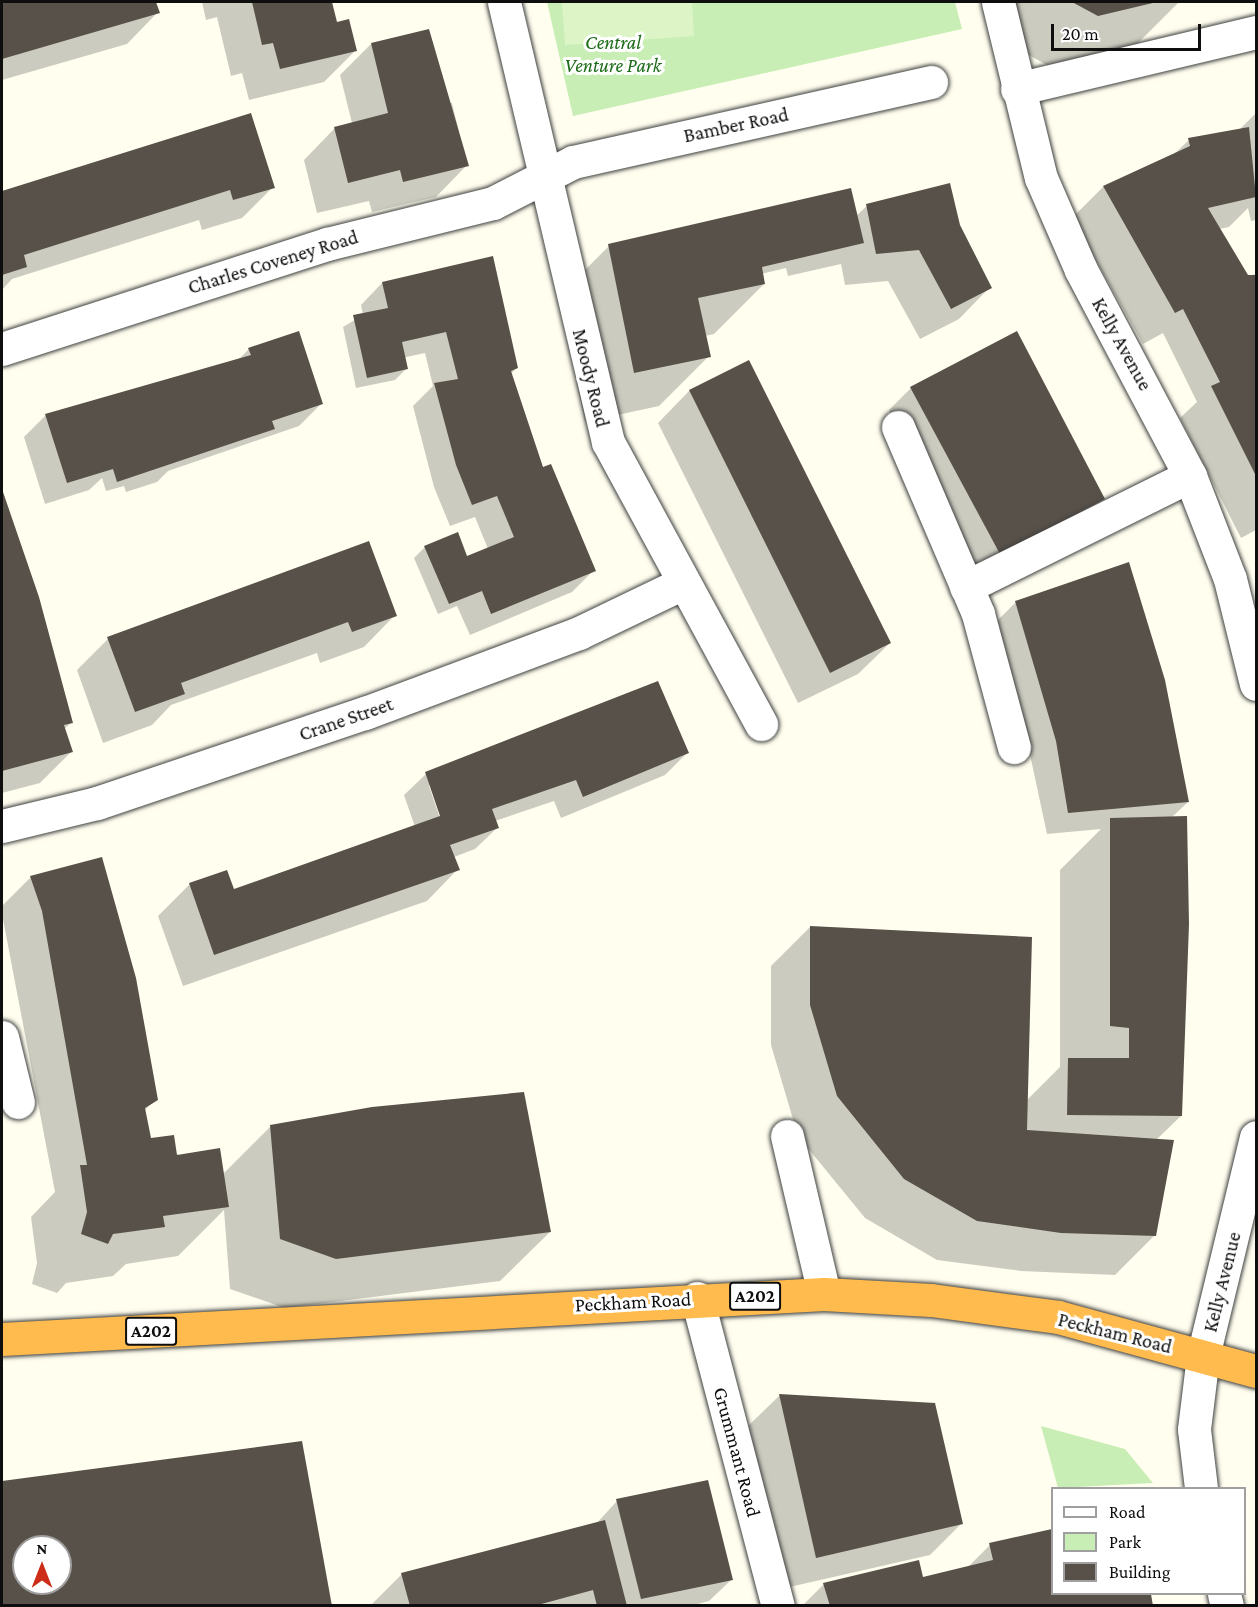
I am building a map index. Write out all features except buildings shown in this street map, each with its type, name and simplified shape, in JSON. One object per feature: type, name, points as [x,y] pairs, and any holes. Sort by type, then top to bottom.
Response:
[{"type":"highway","name":"Peckham Road","points":[[2,1339],[697,1298],[824,1294],[931,1300],[1058,1317],[1257,1371]]},
{"type":"street","name":"Moody Road","points":[[504,2],[543,177],[608,442],[681,584],[761,724]]},
{"type":"street","name":"Kelly Avenue","points":[[998,2],[1017,89],[1057,222],[1244,575],[1257,684]]},
{"type":"street","points":[[1017,89],[1257,32]]},
{"type":"street","name":"Bamber Road","points":[[543,177],[582,159],[931,82]]},
{"type":"street","name":"Charles Coveney Road","points":[[2,348],[327,244],[493,203],[543,177]]},
{"type":"street","points":[[898,427],[966,586],[1014,747]]},
{"type":"street","points":[[966,586],[1190,476]]},
{"type":"street","name":"Crane Street","points":[[2,826],[97,803],[365,713],[579,633],[681,584]]},
{"type":"street","points":[[2,1037],[18,1102]]},
{"type":"street","points":[[787,1136],[824,1294]]},
{"type":"street","name":"Kelly Avenue","points":[[1201,1487],[1194,1429],[1203,1356],[1257,1137]]},
{"type":"street","name":"Grummant Road","points":[[697,1298],[778,1605]]},
{"type":"green space","name":"Central Venture Park","points":[[547,2],[955,2],[962,29],[573,116]]},
{"type":"green space","points":[[562,2],[692,2],[694,36],[565,45]]},
{"type":"green space","points":[[1041,1426],[1125,1449],[1153,1483],[1077,1487],[1058,1487]]}]
